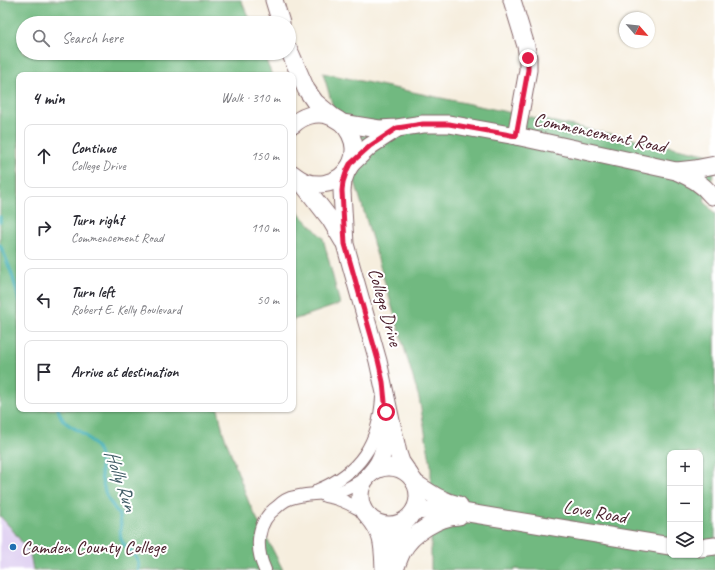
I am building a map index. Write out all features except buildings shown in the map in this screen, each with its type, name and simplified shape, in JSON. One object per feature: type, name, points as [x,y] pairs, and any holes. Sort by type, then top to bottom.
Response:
[{"type":"street","points":[[274,0],[279,16]]},
{"type":"street","points":[[512,0],[526,46],[528,58],[528,70],[516,136]]},
{"type":"street","points":[[289,60],[290,72]]},
{"type":"street","points":[[293,60],[306,90],[315,102],[337,120]]},
{"type":"street","name":"Commencement Road","points":[[296,122],[310,115],[319,114],[337,120],[379,129],[423,124],[449,124],[516,136],[676,171],[701,184],[714,199]]},
{"type":"street","name":"College Drive","points":[[337,120],[347,128],[353,141],[354,152],[343,182],[342,191],[345,244],[378,360],[398,453],[404,467],[413,479]]},
{"type":"street","name":"Commencement Road","points":[[296,177],[308,183],[317,184],[324,184],[335,180],[343,175],[370,146],[397,128]]},
{"type":"street","name":"Commencement Road","points":[[676,171],[715,165]]},
{"type":"street","points":[[714,199],[710,191],[710,181],[715,169]]},
{"type":"street","name":"College Drive","points":[[296,177],[330,219],[345,244]]},
{"type":"street","points":[[308,495],[337,481],[360,462],[374,438],[378,425],[381,410],[383,382]]},
{"type":"street","name":"College Drive","points":[[368,476],[382,457],[385,443],[386,412],[383,382]]},
{"type":"street","points":[[265,570],[261,561],[258,543],[262,525],[272,510],[287,500],[295,497],[339,492],[347,489],[381,468],[390,467],[398,468],[413,479],[417,487],[418,496],[416,506],[402,524],[394,538],[390,555],[389,570]]},
{"type":"street","points":[[368,476],[362,485],[360,502],[379,532],[383,552],[384,570]]},
{"type":"street","name":"Love Road","points":[[413,479],[428,492],[447,502],[513,520]]},
{"type":"street","points":[[308,495],[334,497],[351,504],[366,513],[375,522],[385,525],[399,524],[412,513]]},
{"type":"street","name":"Love Road","points":[[412,513],[444,509],[667,546]]},
{"type":"street","points":[[395,570],[397,561],[408,543],[416,535],[446,518],[455,516],[469,516],[513,520]]},
{"type":"street","points":[[703,548],[715,546]]},
{"type":"shaded area","name":"Camden County College","points":[[0,516],[30,553],[33,570],[0,570]]},
{"type":"green space","points":[[0,0],[241,0],[248,16],[16,16],[16,60],[266,60],[271,72],[16,72],[16,412],[219,412],[223,432],[249,503],[283,570],[33,570],[30,553],[0,516]]},
{"type":"green space","points":[[323,73],[715,156],[715,169],[704,201],[715,214],[715,570],[431,570],[431,466],[419,398]]},
{"type":"green space","points":[[296,210],[323,238],[340,304],[296,319]]},
{"type":"waterway","name":"Holly Run","points":[[0,217],[0,222]]},
{"type":"waterway","name":"Holly Run","points":[[0,245],[16,286]]},
{"type":"waterway","name":"Holly Run","points":[[59,412],[65,422],[83,434],[98,450],[102,480],[106,493],[121,521],[121,539],[123,544],[135,556],[138,564],[138,570]]},
{"type":"place","name":"Camden County College","points":[[13,547]]},
{"type":"route","points":[[386,412],[383,382],[378,360],[345,244],[342,191],[347,170],[350,164],[370,146],[397,128],[423,124],[449,124],[516,136],[528,70],[528,58]]}]
